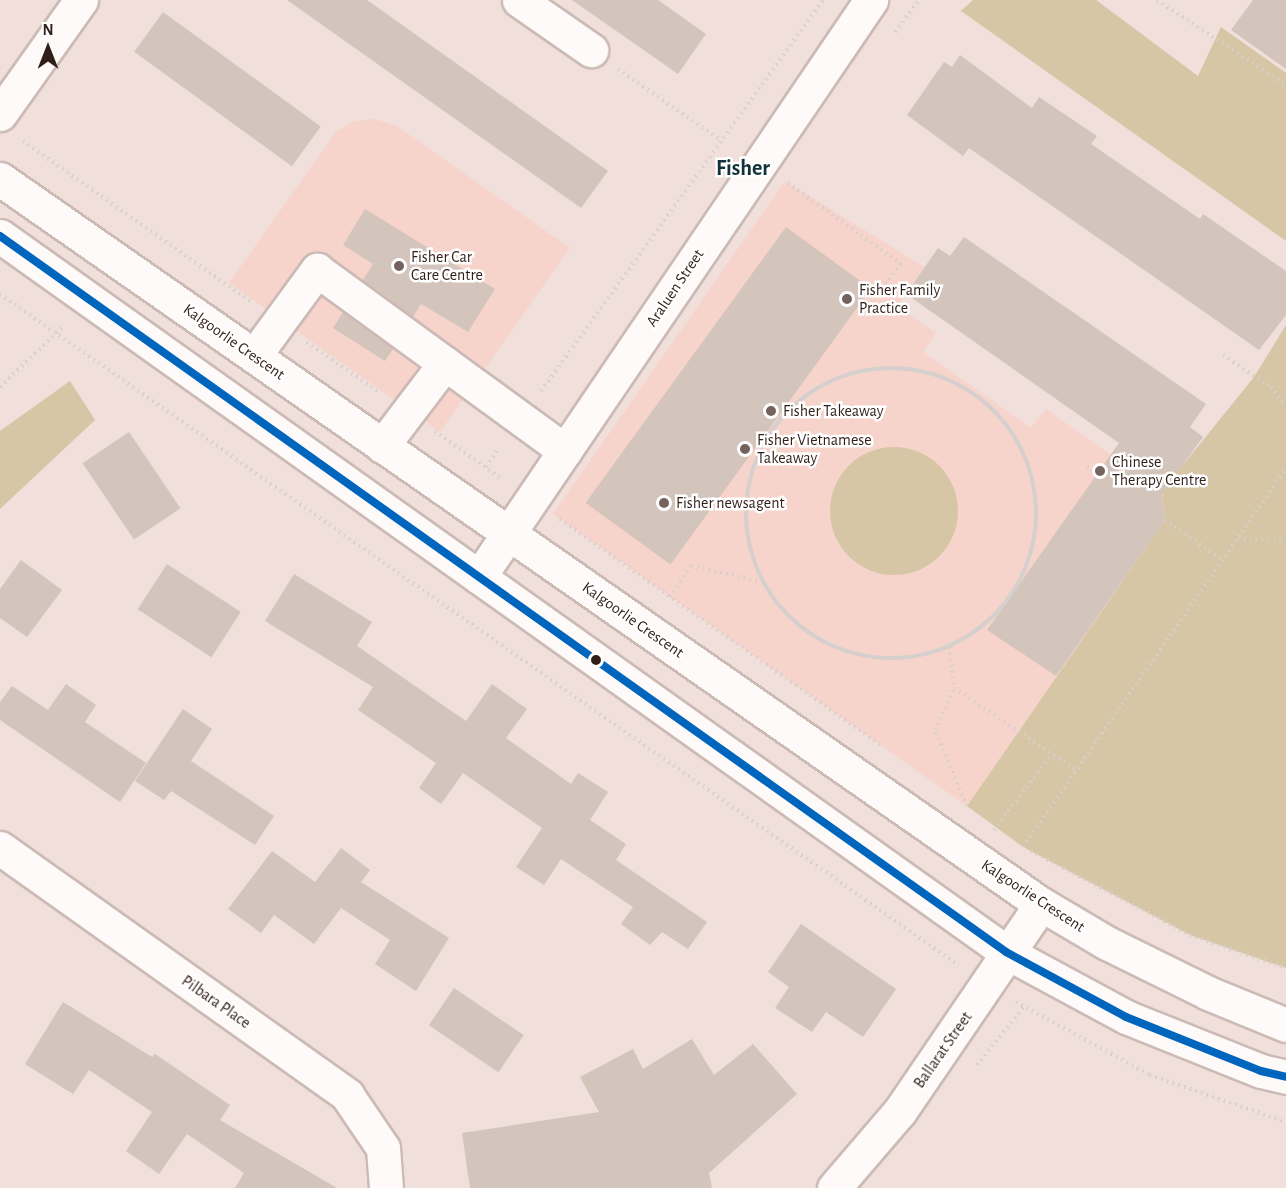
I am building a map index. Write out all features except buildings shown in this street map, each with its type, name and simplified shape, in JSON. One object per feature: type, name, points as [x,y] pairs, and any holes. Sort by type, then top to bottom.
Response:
[{"type":"street","points":[[0,114],[81,0]]},
{"type":"street","points":[[519,0],[591,50]]},
{"type":"street","name":"Araluen Street","points":[[479,577],[871,0]]},
{"type":"street","name":"Kalgoorlie Crescent","points":[[0,179],[1041,904],[1107,943],[1197,988],[1286,1025]]},
{"type":"street","points":[[0,236],[1006,952],[1125,1017],[1261,1071],[1286,1077]]},
{"type":"street","points":[[254,356],[317,270],[565,451]]},
{"type":"street","points":[[382,446],[445,363]]},
{"type":"street","name":"Pilbara Place","points":[[0,848],[348,1095],[383,1148],[386,1188]]},
{"type":"street","name":"Ballarat Street","points":[[834,1188],[900,1111],[1006,952],[1041,904]]},
{"type":"path","points":[[486,467],[824,0]]},
{"type":"path","points":[[1156,0],[1286,85]]},
{"type":"path","points":[[591,50],[722,141]]},
{"type":"path","points":[[785,181],[901,264],[879,291]]},
{"type":"path","points":[[0,294],[986,983]]},
{"type":"path","points":[[1222,355],[1271,387],[1286,406]]},
{"type":"path","points":[[899,367],[947,378],[989,404],[1020,443],[1036,489],[1036,539],[1020,585],[990,622],[950,647],[905,659],[857,656],[814,638],[778,607],[754,567],[744,520],[749,474],[770,429],[805,394],[850,372],[899,367]]},
{"type":"path","points":[[1087,466],[1095,472]]},
{"type":"path","points":[[1286,469],[1023,846],[1190,934],[1286,968]]},
{"type":"path","points":[[553,514],[891,753]]},
{"type":"path","points":[[1165,520],[1223,560]]},
{"type":"path","points":[[1238,539],[1286,539]]},
{"type":"path","points":[[670,597],[691,566],[763,582]]},
{"type":"path","points":[[950,647],[954,688],[936,730],[967,806]]},
{"type":"path","points":[[954,688],[1076,770]]},
{"type":"path","points":[[986,820],[996,827],[1052,754]]},
{"type":"path","points":[[957,800],[977,813]]},
{"type":"path","points":[[1024,1007],[1150,1076],[1286,1122]]},
{"type":"shaded area","points":[[973,0],[1096,0],[1198,76],[1221,27],[1286,73],[1286,241],[961,11]]},
{"type":"shaded area","name":"Fisher Car Care Centre","points":[[374,119],[397,126],[570,248],[440,432],[229,283],[336,132],[352,122]]},
{"type":"shaded area","points":[[785,181],[924,267],[897,306],[936,333],[923,352],[1031,428],[1046,409],[1162,491],[1165,520],[967,806],[553,514]]},
{"type":"shaded area","points":[[1286,325],[1286,968],[1190,935],[1023,847],[967,806],[1165,520],[1162,491],[1254,377]]},
{"type":"shaded area","points":[[70,381],[95,420],[0,509],[0,431]]},
{"type":"shaded area","points":[[894,447],[918,452],[939,466],[953,487],[958,511],[953,535],[939,556],[918,570],[894,575],[870,570],[849,556],[835,535],[830,511],[835,487],[849,466],[870,452]]},
{"type":"transit line","points":[[0,236],[1006,952],[1126,1017],[1261,1071],[1286,1077]]},
{"type":"place","name":"Fisher Car Care Centre","points":[[399,266]]},
{"type":"place","name":"Fisher Family Practice","points":[[847,299]]},
{"type":"place","name":"Fisher Takeaway","points":[[771,411]]},
{"type":"place","name":"Fisher Vietnamese Takeaway","points":[[745,449]]},
{"type":"place","name":"Chinese Therapy Centre","points":[[1100,471]]},
{"type":"place","name":"Fisher newsagent","points":[[664,503]]},
{"type":"district","name":"Fisher","points":[[743,169]]}]
